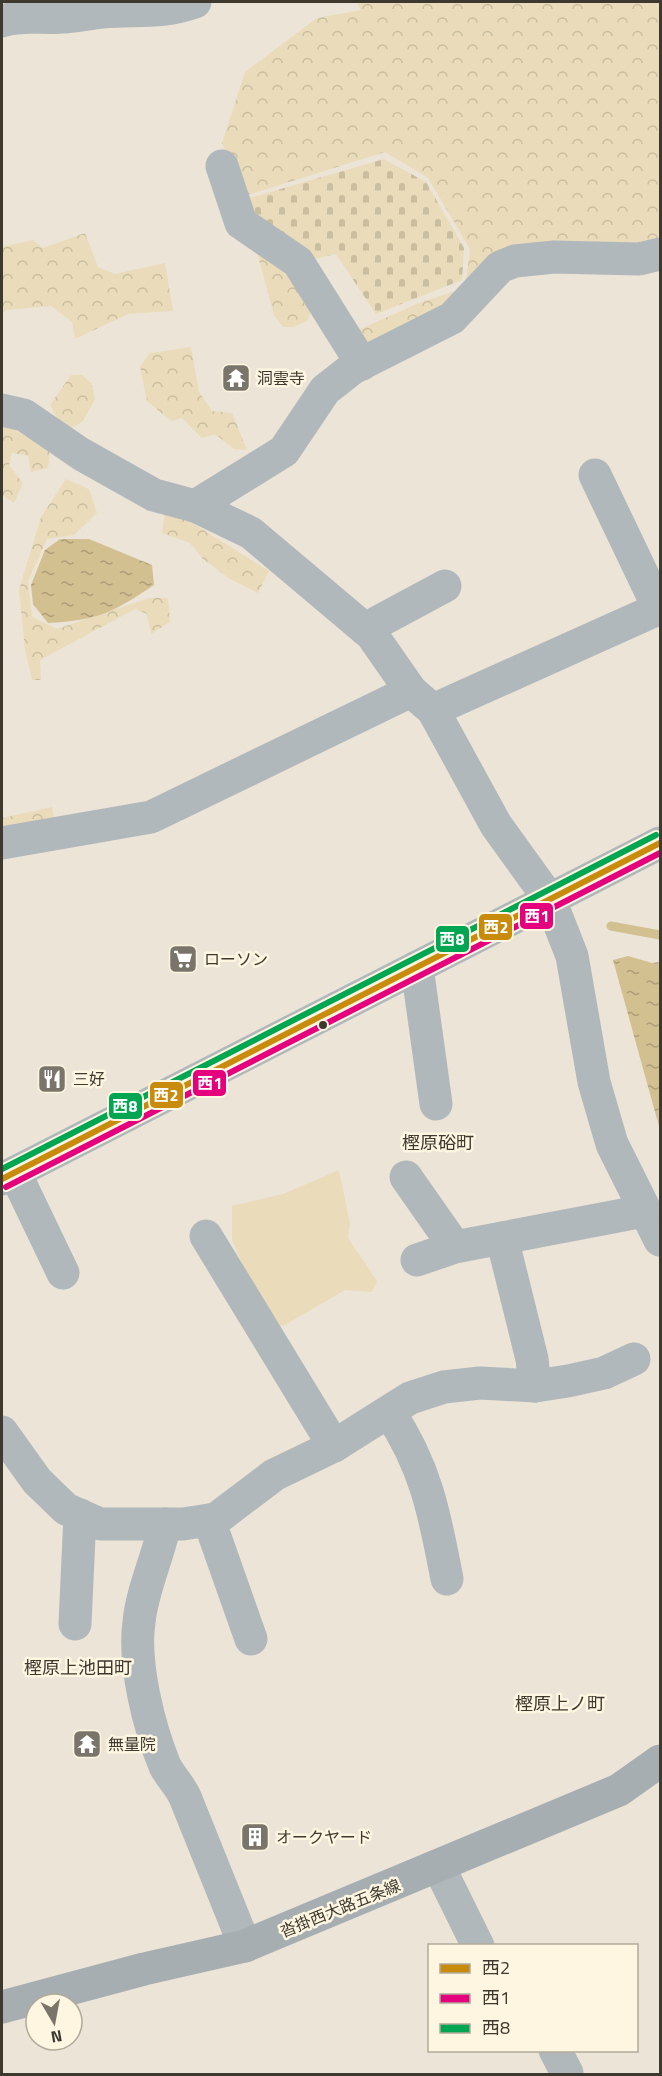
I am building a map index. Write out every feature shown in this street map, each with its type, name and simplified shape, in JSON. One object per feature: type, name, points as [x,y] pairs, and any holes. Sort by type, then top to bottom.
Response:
[{"type":"main road","name":"沓掛西大路五条線","points":[[2,2007],[144,1969],[245,1946],[619,1790],[660,1761]]},
{"type":"street","points":[[2,21],[32,9],[60,18],[104,7],[140,13],[180,7],[195,2]]},
{"type":"street","points":[[222,166],[241,223],[298,262],[362,364]]},
{"type":"street","points":[[195,506],[284,451],[325,390],[362,364],[452,318],[500,267],[515,261],[554,257],[639,259],[660,254]]},
{"type":"street","points":[[2,410],[24,416],[81,454],[154,495],[195,506],[251,533],[365,629],[422,700],[496,825],[550,900],[572,956],[594,1082],[612,1144],[660,1240]]},
{"type":"street","points":[[2,843],[151,817],[422,700],[660,609],[595,475]]},
{"type":"street","points":[[365,629],[445,586]]},
{"type":"street","points":[[63,1273],[8,1176],[660,843]]},
{"type":"street","points":[[417,967],[436,1104]]},
{"type":"street","points":[[406,1177],[455,1247]]},
{"type":"street","points":[[417,1260],[455,1247],[644,1210]]},
{"type":"street","points":[[206,1236],[334,1446]]},
{"type":"street","points":[[502,1238],[532,1359],[536,1386]]},
{"type":"street","points":[[2,1432],[37,1481],[66,1509],[100,1524],[165,1524],[210,1520],[216,1519],[274,1475],[334,1446],[410,1398],[444,1387],[480,1383],[536,1386],[604,1373],[634,1359]]},
{"type":"street","points":[[389,1412],[408,1440],[432,1501],[447,1579]]},
{"type":"street","points":[[75,1624],[80,1515]]},
{"type":"street","points":[[210,1520],[251,1639]]},
{"type":"street","points":[[165,1524],[158,1557],[139,1619],[139,1664],[151,1718],[166,1768],[176,1778],[185,1797],[245,1946]]},
{"type":"street","points":[[439,1867],[477,1944]]},
{"type":"green space","points":[[357,2],[660,2],[660,244],[545,241],[502,256],[466,283],[470,249],[428,178],[385,152],[244,196],[222,143],[245,72],[317,18],[361,10]]},
{"type":"green space","points":[[384,159],[426,182],[464,248],[462,280],[376,314],[336,254],[314,259],[252,217],[246,199]]},
{"type":"green space","points":[[85,233],[98,267],[115,274],[165,263],[173,311],[128,314],[75,339],[72,322],[51,306],[7,310],[2,313],[2,247],[33,240],[43,248]]},
{"type":"green space","points":[[266,250],[315,303],[307,321],[293,327],[283,327],[274,315],[257,252]]},
{"type":"green space","points":[[458,290],[453,307],[371,351],[358,330],[419,303]]},
{"type":"green space","points":[[191,347],[199,392],[212,411],[232,413],[247,450],[234,449],[215,434],[202,438],[182,418],[171,421],[147,401],[140,367],[150,353]]},
{"type":"green space","points":[[71,375],[82,375],[92,384],[95,399],[83,421],[72,428],[58,420],[50,405]]},
{"type":"green space","points":[[2,425],[8,426],[50,450],[48,468],[31,472],[28,456],[12,453],[9,465],[23,483],[14,503],[2,495]]},
{"type":"green space","points":[[66,479],[89,489],[97,513],[74,535],[47,539],[28,581],[32,617],[57,629],[149,598],[168,598],[170,622],[151,634],[147,614],[135,609],[40,660],[41,680],[32,680],[25,650],[19,590],[41,517]]},
{"type":"green space","points":[[165,511],[189,521],[269,571],[258,593],[230,579],[203,559],[190,543],[162,533]]},
{"type":"green space","points":[[52,807],[55,822],[2,832],[2,818]]},
{"type":"green space","points":[[339,1170],[350,1224],[348,1238],[377,1281],[372,1292],[345,1290],[283,1326],[272,1325],[262,1309],[232,1240],[232,1206],[283,1194]]},
{"type":"water","points":[[60,539],[89,539],[152,565],[154,585],[115,609],[93,617],[48,623],[33,604],[31,585],[45,550]]},
{"type":"water","points":[[628,956],[652,963],[660,962],[660,1130],[613,960]]},
{"type":"waterway","points":[[611,926],[660,935]]},
{"type":"transit line","name":"西8","points":[[2,1169],[656,835]]},
{"type":"transit line","name":"西2","points":[[2,1179],[660,843]]},
{"type":"transit line","name":"西1","points":[[6,1187],[660,853]]},
{"type":"place","name":"洞雲寺","points":[[236,378]]},
{"type":"place","name":"ローソン","points":[[183,959]]},
{"type":"place","name":"三好","points":[[52,1079]]},
{"type":"place","name":"無量院","points":[[87,1744]]},
{"type":"place","name":"オークヤード","points":[[255,1837]]},
{"type":"district","name":"樫原硲町","points":[[438,1142]]},
{"type":"district","name":"樫原上池田町","points":[[78,1667]]},
{"type":"district","name":"樫原上ノ町","points":[[560,1703]]}]
